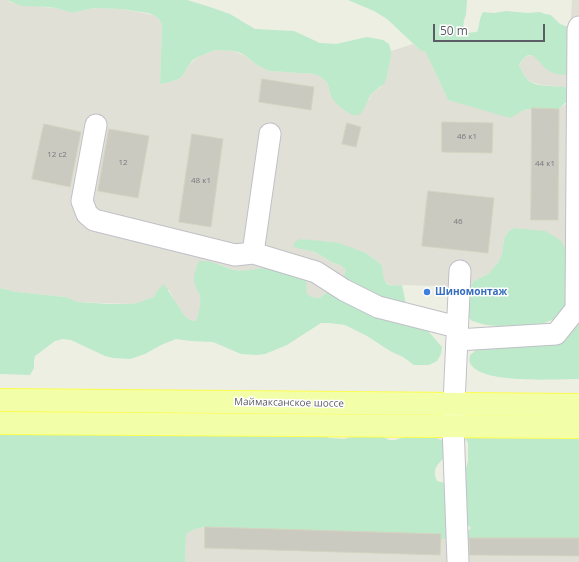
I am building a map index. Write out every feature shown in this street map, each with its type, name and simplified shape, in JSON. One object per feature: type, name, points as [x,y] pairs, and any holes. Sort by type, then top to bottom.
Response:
[{"type":"main road","name":"Маймаксанское шоссе","points":[[0,400],[454,415],[579,427]]},
{"type":"main road","name":"Маймаксанское шоссе","points":[[0,423],[454,415],[579,405]]},
{"type":"lane","points":[[96,125],[82,201],[87,214],[94,220],[235,255],[253,253],[316,272],[344,290],[378,307],[457,333],[556,334],[577,309],[579,27]]},
{"type":"lane","points":[[253,253],[270,134]]},
{"type":"lane","points":[[458,562],[454,415],[460,270]]},
{"type":"shaded area","points":[[0,0],[56,8],[69,12],[94,8],[121,9],[154,15],[159,19],[162,25],[160,84],[179,79],[189,65],[198,57],[215,50],[234,51],[247,57],[257,65],[269,71],[315,74],[327,82],[331,96],[369,100],[371,94],[381,87],[387,76],[391,51],[413,44],[421,51],[425,51],[448,100],[510,117],[529,109],[559,109],[571,100],[569,88],[531,82],[526,78],[519,65],[525,57],[531,55],[537,58],[545,67],[570,30],[572,0],[579,0],[579,305],[529,230],[514,228],[508,232],[504,239],[502,254],[498,263],[488,274],[474,281],[470,287],[394,286],[383,280],[382,265],[366,253],[332,242],[300,239],[308,250],[340,265],[346,270],[342,282],[319,298],[312,297],[307,294],[306,286],[268,268],[244,271],[231,269],[218,264],[197,266],[195,272],[195,285],[200,297],[200,310],[196,321],[190,320],[184,315],[169,290],[156,292],[154,297],[142,302],[130,304],[77,302],[65,297],[17,292],[0,288]]},
{"type":"shaded area","points":[[205,527],[466,538],[579,538],[579,562],[185,562],[186,534],[195,529]]},
{"type":"green space","points":[[7,0],[187,0],[230,14],[255,29],[294,31],[320,43],[336,44],[367,37],[383,40],[389,44],[391,57],[385,83],[371,94],[363,111],[359,115],[352,115],[335,102],[331,96],[327,82],[321,77],[315,74],[269,71],[257,65],[241,53],[234,51],[215,50],[198,57],[193,60],[179,79],[160,84],[162,25],[159,19],[148,13],[121,9],[94,8],[69,12],[49,7],[22,6]]},
{"type":"green space","points":[[348,0],[467,0],[463,29],[466,33],[477,32],[483,12],[540,12],[551,15],[560,24],[568,27],[570,30],[568,75],[549,71],[531,55],[527,56],[519,65],[525,77],[532,83],[569,88],[571,100],[559,109],[529,109],[524,110],[510,118],[448,100],[425,51],[421,51],[387,19],[374,11]]},
{"type":"green space","points":[[514,228],[545,231],[562,242],[568,255],[568,307],[560,316],[554,319],[542,324],[530,326],[512,327],[486,325],[472,321],[468,317],[470,287],[474,281],[488,274],[498,263],[502,254],[504,239],[508,232]]},
{"type":"green space","points":[[300,239],[339,243],[366,253],[382,265],[385,282],[395,286],[402,285],[406,304],[423,327],[442,347],[441,354],[437,361],[429,365],[414,365],[367,336],[345,325],[321,323],[287,345],[265,354],[257,355],[241,354],[213,342],[176,339],[145,354],[130,359],[113,358],[105,356],[71,340],[63,339],[55,341],[35,356],[34,368],[30,375],[0,374],[0,288],[17,292],[65,297],[77,302],[130,304],[154,297],[156,292],[164,284],[184,315],[190,320],[196,321],[200,309],[200,295],[194,279],[199,261],[214,263],[235,270],[243,271],[270,268],[286,272],[306,279],[307,294],[312,297],[319,298],[342,282],[346,270],[340,265],[333,263],[315,252],[293,247],[295,242]]},
{"type":"green space","points":[[579,321],[579,379],[539,380],[506,378],[480,372],[470,364],[470,355],[477,348]]},
{"type":"green space","points":[[53,433],[126,434],[135,436],[229,435],[292,437],[315,434],[330,438],[344,439],[362,434],[381,436],[389,440],[416,435],[421,437],[436,438],[445,441],[445,457],[436,468],[435,473],[437,481],[445,483],[449,539],[205,527],[195,529],[186,534],[185,562],[0,562],[0,434],[14,435]]},
{"type":"green space","points":[[465,438],[579,439],[579,539],[466,538],[467,532],[471,528],[467,524],[467,512],[461,488],[468,461],[468,443]]},
{"type":"building","points":[[262,79],[314,87],[311,110],[259,102]]},
{"type":"building","points":[[532,108],[559,109],[558,220],[531,220]]},
{"type":"building","points":[[442,122],[493,123],[492,153],[442,152]]},
{"type":"building","points":[[347,123],[361,127],[356,147],[342,144]]},
{"type":"building","points":[[44,124],[81,132],[70,187],[32,179]]},
{"type":"building","points":[[109,129],[149,136],[138,198],[98,191]]},
{"type":"building","points":[[192,134],[223,139],[211,227],[179,222]]},
{"type":"building","points":[[428,191],[494,198],[488,253],[422,246]]},
{"type":"building","points":[[205,527],[441,534],[440,555],[205,548]]},
{"type":"building","points":[[469,538],[579,538],[579,556],[470,555]]},
{"type":"place","name":"Шиномонтаж","points":[[427,292]]}]
